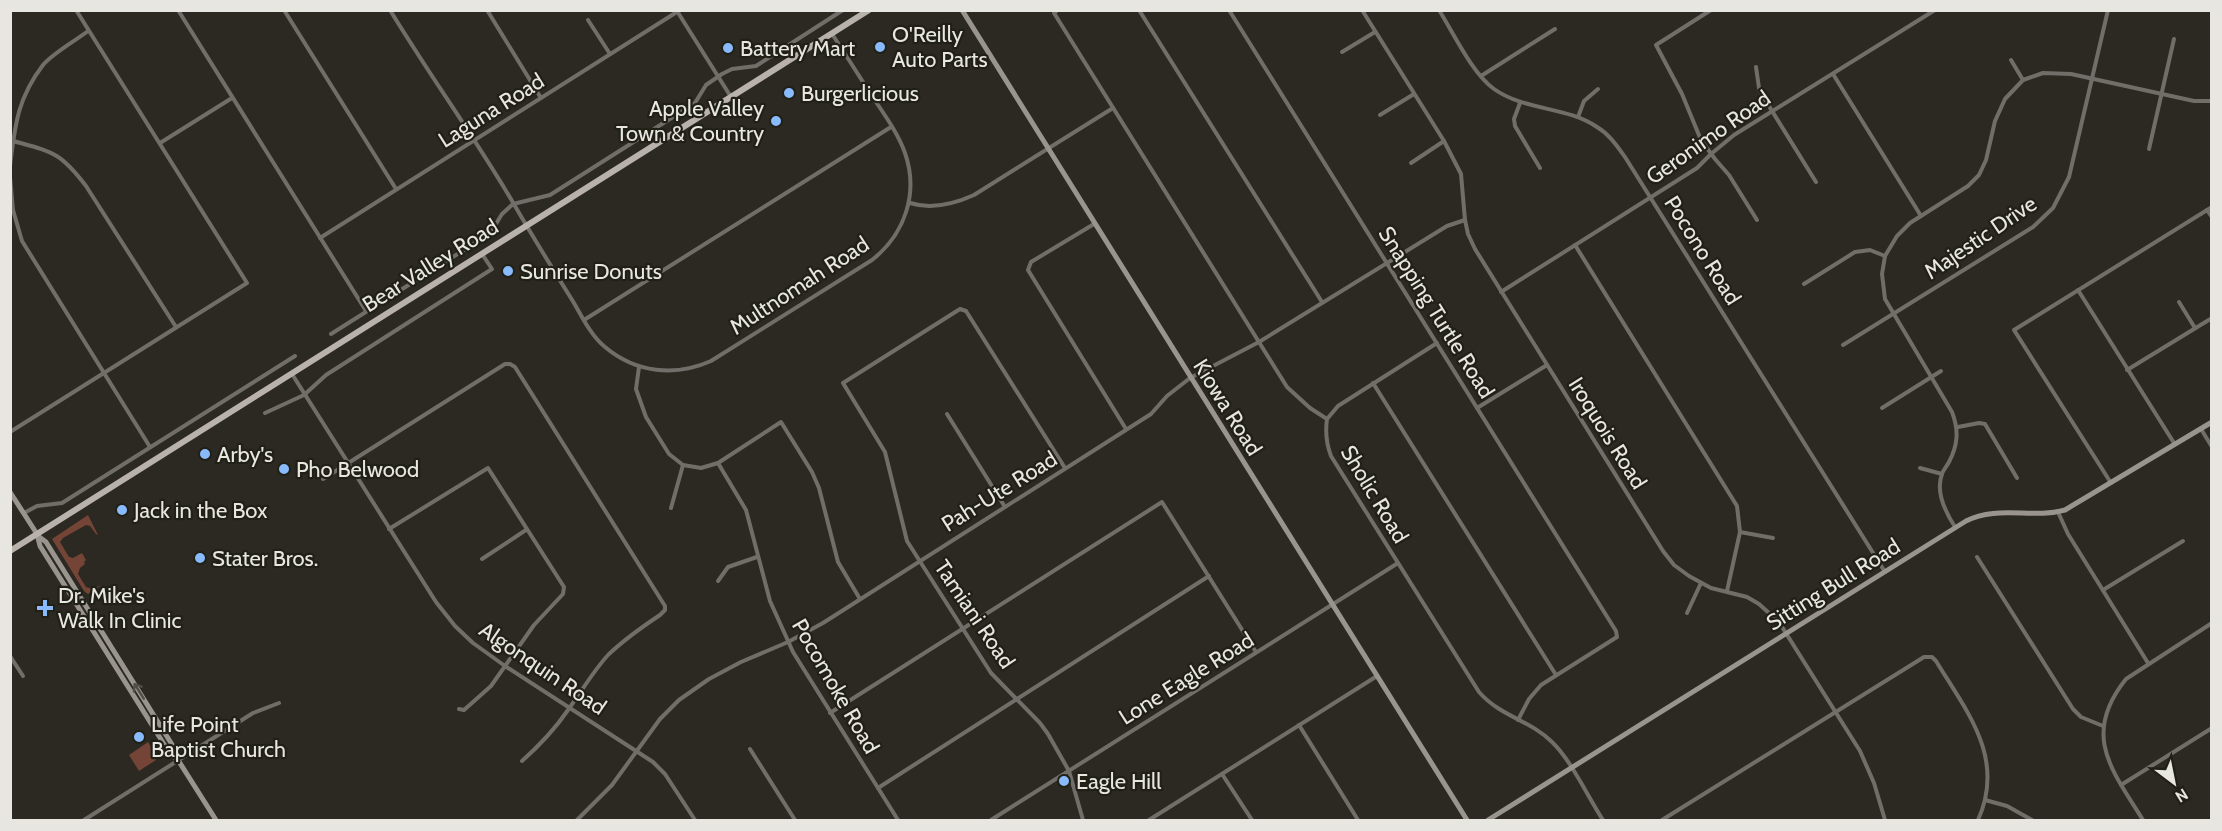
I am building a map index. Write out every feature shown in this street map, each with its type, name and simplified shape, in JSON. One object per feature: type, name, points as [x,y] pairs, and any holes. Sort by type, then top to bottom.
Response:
[{"type":"main road","name":"Bear Valley Road","points":[[10,551],[869,10]]},
{"type":"street","points":[[10,432],[247,283],[76,10]]},
{"type":"street","points":[[178,10],[366,311]]},
{"type":"street","points":[[284,10],[396,189]]},
{"type":"street","name":"Multnomah Road","points":[[390,10],[584,320],[603,346],[639,367],[674,371],[687,370],[711,361],[858,269],[884,251],[899,229],[910,203],[911,177],[905,152],[832,33]]},
{"type":"street","points":[[487,10],[541,98]]},
{"type":"street","points":[[331,334],[483,238],[491,232],[502,214],[513,204],[550,195],[695,103],[706,85],[718,77],[732,69],[756,66],[843,10]]},
{"type":"street","name":"Kiowa Road","points":[[962,10],[1467,820]]},
{"type":"street","points":[[1139,10],[1323,302]]},
{"type":"street","name":"Snapping Turtle Road","points":[[1229,10],[1616,631],[1617,637],[1556,675]]},
{"type":"street","name":"Iroquois Road","points":[[1362,10],[1444,141],[1461,174],[1465,219],[1468,234],[1475,249],[1663,551],[1674,565],[1701,583],[1747,597],[1759,604],[1786,633],[1869,769],[1885,820]]},
{"type":"street","name":"Pocono Road","points":[[1439,10],[1481,76],[1493,88],[1520,103],[1578,117],[1597,127],[1613,140],[1884,572]]},
{"type":"street","points":[[1711,10],[1656,45],[1673,76],[1701,140],[1730,175],[1757,220]]},
{"type":"street","name":"Geronimo Road","points":[[1501,292],[1697,168],[1734,135],[1935,10]]},
{"type":"street","name":"Majestic Drive","points":[[1843,345],[2033,227],[2053,208],[2069,177],[2108,10]]},
{"type":"street","points":[[678,11],[731,97]]},
{"type":"street","name":"Laguna Road","points":[[320,238],[678,11]]},
{"type":"street","points":[[1056,12],[1113,108],[1287,387],[1310,408],[1327,419],[1338,406],[1437,343]]},
{"type":"street","points":[[588,20],[610,54]]},
{"type":"street","points":[[1481,76],[1554,29]]},
{"type":"street","points":[[10,166],[16,118],[22,101],[44,64],[88,31]]},
{"type":"street","points":[[1342,52],[1375,32]]},
{"type":"street","points":[[2149,149],[2174,39]]},
{"type":"street","points":[[2011,60],[2023,80]]},
{"type":"street","points":[[1756,67],[1759,88],[1816,182]]},
{"type":"street","points":[[1955,527],[1943,504],[1940,488],[1942,474],[1950,461],[1956,443],[1958,427],[1952,412],[1885,299],[1882,274],[1885,256],[1897,236],[1910,223],[1968,186],[1979,175],[1986,160],[1995,122],[2005,99],[2023,80],[2043,73],[2071,74],[2194,101],[2211,100]]},
{"type":"street","points":[[1833,74],[1921,216]]},
{"type":"street","points":[[1578,117],[1584,101],[1598,88]]},
{"type":"street","points":[[1380,115],[1414,94]]},
{"type":"street","points":[[160,143],[232,98]]},
{"type":"street","points":[[1520,103],[1514,119],[1515,126],[1540,168]]},
{"type":"street","points":[[910,203],[919,206],[940,206],[960,202],[1113,108]]},
{"type":"street","points":[[584,320],[891,127]]},
{"type":"street","points":[[13,141],[52,152],[70,165],[86,186],[176,327]]},
{"type":"street","points":[[1411,163],[1444,141]]},
{"type":"street","points":[[10,177],[13,210],[22,242],[150,447]]},
{"type":"street","points":[[2111,483],[2014,330],[2211,207]]},
{"type":"street","points":[[2207,210],[2211,217]]},
{"type":"street","name":"Pah-Ute Road","points":[[578,820],[612,785],[660,719],[679,700],[709,679],[741,662],[789,642],[860,599],[1151,414],[1167,396],[1190,378],[1259,342],[1447,226],[1465,219]]},
{"type":"street","points":[[1094,224],[1031,262],[1028,270],[1126,429]]},
{"type":"street","points":[[1575,245],[1737,506],[1740,532],[1727,591]]},
{"type":"street","points":[[1804,284],[1855,252],[1870,250],[1885,256]]},
{"type":"street","points":[[265,413],[304,395],[326,375],[492,269],[482,254]]},
{"type":"street","points":[[2078,290],[2174,443]]},
{"type":"street","points":[[2179,302],[2195,328]]},
{"type":"street","name":"Tamiani Road","points":[[1065,468],[966,311],[960,309],[843,383],[885,452],[907,541],[991,674],[1044,728],[1069,771],[1083,820]]},
{"type":"street","points":[[2127,370],[2211,318]]},
{"type":"street","points":[[24,513],[38,506],[62,503],[295,356]]},
{"type":"street","points":[[323,479],[505,364],[515,367],[665,606],[665,610],[628,637],[609,655],[589,678],[570,708],[542,743],[522,761]]},
{"type":"street","points":[[1478,408],[1546,365]]},
{"type":"street","points":[[639,367],[636,389],[646,417],[669,454],[683,465],[701,468],[718,463],[781,422],[812,472],[819,488],[838,562],[860,599]]},
{"type":"street","points":[[1882,408],[1941,371]]},
{"type":"street","name":"Algonquin Road","points":[[292,374],[436,602],[455,626],[473,643],[505,666],[653,762],[665,774],[695,820]]},
{"type":"street","points":[[1373,383],[1556,675],[1541,685],[1529,699],[1518,720]]},
{"type":"street","points":[[947,414],[1005,507]]},
{"type":"street","name":"Sholic Road","points":[[1327,419],[1325,432],[1331,456],[1479,692],[1489,704],[1551,741],[1603,820]]},
{"type":"street","name":"Sitting Bull Road","points":[[1488,820],[1955,527],[1987,513],[2058,512],[2076,505],[2211,422]]},
{"type":"street","points":[[1958,427],[1985,424],[2018,478]]},
{"type":"street","points":[[2201,429],[2211,447]]},
{"type":"street","name":"Pocomoke Road","points":[[718,463],[746,510],[770,601],[793,652],[898,820]]},
{"type":"street","points":[[671,508],[683,465]]},
{"type":"street","points":[[389,529],[488,468],[564,587],[563,594],[534,625],[491,686],[464,710],[459,709]]},
{"type":"street","points":[[1920,468],[1942,474]]},
{"type":"street","points":[[10,492],[37,534],[40,546],[157,734],[170,754],[178,760],[216,820]]},
{"type":"street","points":[[830,714],[1162,502],[1256,652]]},
{"type":"street","points":[[2058,512],[2068,534],[2148,663]]},
{"type":"street","points":[[482,559],[526,530]]},
{"type":"street","points":[[1740,532],[1773,538]]},
{"type":"street","points":[[2103,590],[2182,541]]},
{"type":"street","points":[[718,581],[728,567],[758,557]]},
{"type":"street","points":[[1977,557],[2073,709],[2080,717],[2104,726]]},
{"type":"street","name":"Lone Eagle Road","points":[[992,820],[1398,563]]},
{"type":"street","points":[[878,788],[1209,576]]},
{"type":"street","points":[[1687,614],[1701,583]]},
{"type":"street","points":[[2143,820],[2107,762],[2104,726],[2106,713],[2126,679],[2211,623]]},
{"type":"street","points":[[10,656],[23,676]]},
{"type":"street","points":[[1662,820],[1924,657],[1932,657],[1936,661],[1980,735],[1987,760],[1985,800],[1978,820]]},
{"type":"street","points":[[1149,820],[1377,676]]},
{"type":"street","points":[[84,820],[253,713],[279,703]]},
{"type":"street","points":[[1299,725],[1358,820]]},
{"type":"street","points":[[2121,785],[2211,728]]},
{"type":"street","points":[[750,749],[795,820]]},
{"type":"street","points":[[1222,774],[1252,820]]},
{"type":"street","points":[[1985,800],[2007,806],[2032,820]]},
{"type":"shaded area","points":[[88,515],[98,535],[86,525],[60,542],[69,557],[73,558],[82,553],[86,560],[78,574],[86,587],[92,589],[102,585],[88,594],[52,539]]},
{"type":"shaded area","points":[[148,742],[157,757],[139,771],[129,755]]},
{"type":"place","name":"O'Reilly Auto Parts","points":[[880,47]]},
{"type":"place","name":"Battery Mart","points":[[728,48]]},
{"type":"place","name":"Burgerlicious","points":[[789,93]]},
{"type":"place","name":"Apple Valley Town & Country","points":[[776,121]]},
{"type":"place","name":"Sunrise Donuts","points":[[508,271]]},
{"type":"place","name":"Arby's","points":[[205,454]]},
{"type":"place","name":"Pho Belwood","points":[[284,469]]},
{"type":"place","name":"Jack in the Box","points":[[122,510]]},
{"type":"place","name":"Stater Bros.","points":[[200,558]]},
{"type":"place","name":"Dr. Mike's Walk In Clinic","points":[[45,608]]},
{"type":"place","name":"Life Point Baptist Church","points":[[139,737]]},
{"type":"place","name":"Eagle Hill","points":[[1064,781]]}]
